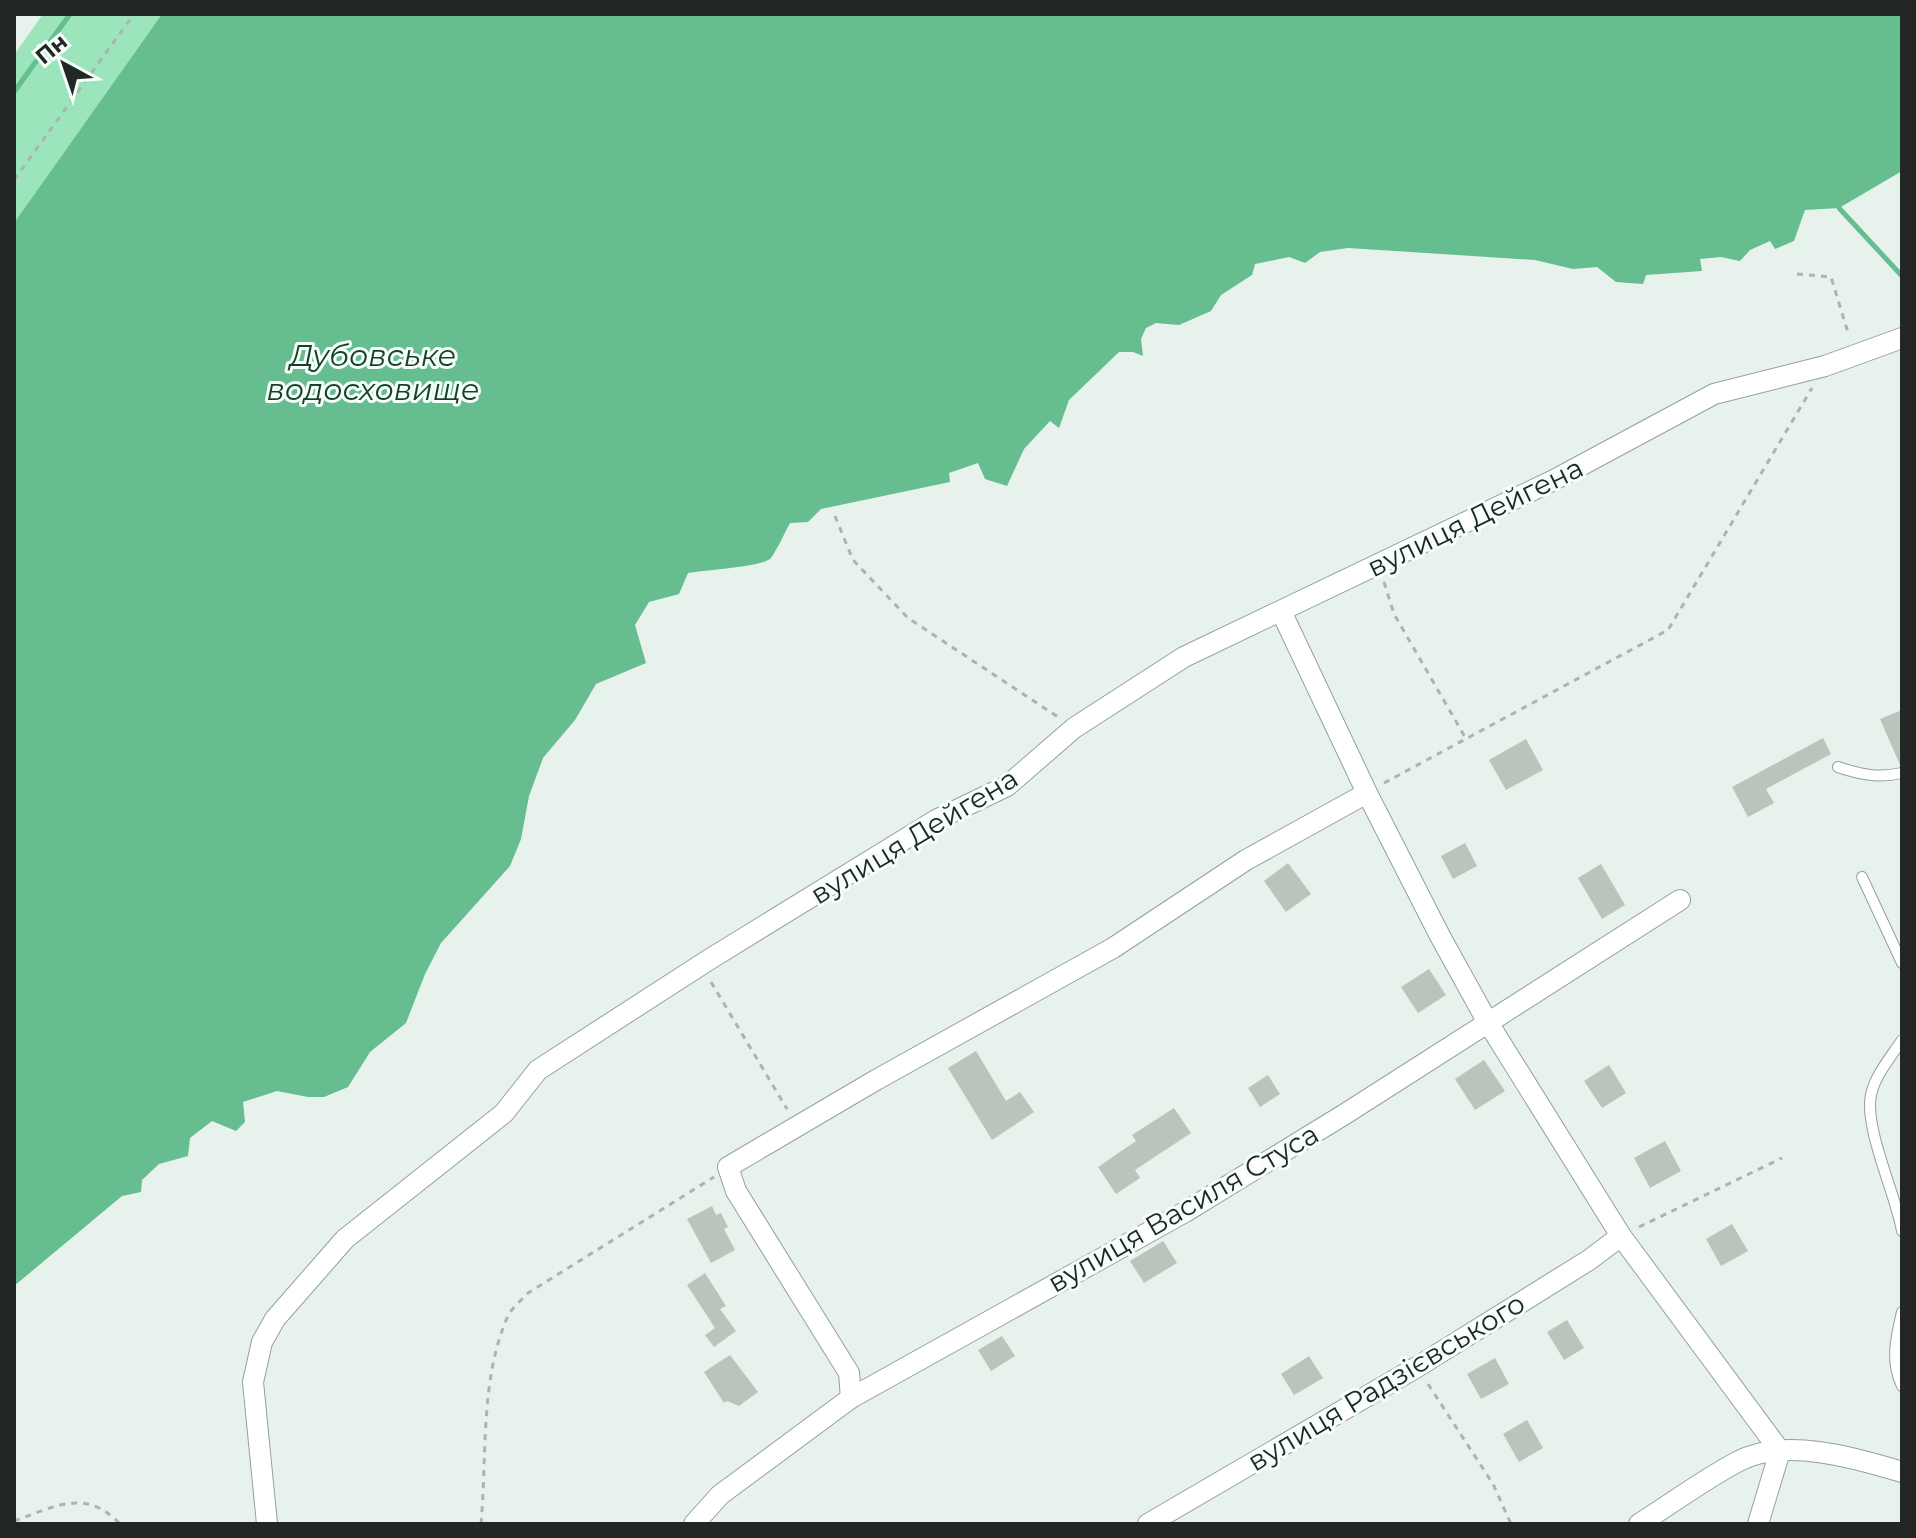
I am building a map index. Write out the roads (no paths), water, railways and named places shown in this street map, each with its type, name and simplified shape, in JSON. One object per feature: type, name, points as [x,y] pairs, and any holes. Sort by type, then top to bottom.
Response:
[{"type":"street","name":"вулиця Дейгена","points":[[267,1524],[253,1382],[262,1342],[275,1319],[345,1239],[504,1113],[538,1070],[936,820],[1007,786],[1074,728],[1184,657],[1554,480],[1714,394],[1825,366],[1902,338]]},
{"type":"street","points":[[1281,611],[1367,793],[1487,1021],[1621,1236],[1780,1451]]},
{"type":"street","points":[[851,1398],[849,1373],[736,1191],[728,1167],[1113,948],[1246,860],[1367,793]]},
{"type":"street","name":"вулиця Василя Стуса","points":[[694,1524],[720,1495],[851,1398],[1185,1212],[1345,1114],[1680,900]]},
{"type":"street","name":"вулиця Радзієвського","points":[[1148,1524],[1417,1367],[1589,1260],[1621,1236]]},
{"type":"street","points":[[1758,1524],[1780,1451]]},
{"type":"street","points":[[1639,1524],[1739,1461],[1759,1454],[1780,1451],[1844,1456],[1902,1472]]},
{"type":"lane","points":[[1838,767],[1867,777],[1902,773]]},
{"type":"lane","points":[[1862,877],[1902,963]]},
{"type":"lane","points":[[1902,1040],[1873,1087],[1870,1100],[1874,1131],[1902,1231]]},
{"type":"lane","points":[[1902,1312],[1894,1343],[1896,1373],[1902,1386]]},
{"type":"water","name":"Дубовське водосховище","points":[[162,14],[1902,14],[1902,171],[1839,208],[1805,210],[1794,241],[1775,249],[1770,241],[1750,250],[1740,261],[1721,257],[1700,259],[1702,271],[1646,275],[1643,284],[1616,282],[1597,267],[1573,269],[1535,260],[1348,248],[1320,252],[1305,263],[1289,257],[1255,264],[1252,275],[1221,295],[1211,311],[1179,325],[1156,323],[1146,328],[1141,339],[1143,356],[1119,352],[1069,400],[1059,428],[1050,421],[1024,449],[1007,486],[985,479],[978,463],[949,473],[950,482],[821,509],[808,522],[790,523],[774,554],[766,561],[688,573],[679,594],[649,602],[635,625],[646,663],[596,684],[575,720],[543,758],[529,796],[521,839],[510,866],[441,943],[406,1023],[370,1052],[348,1087],[324,1097],[277,1091],[243,1102],[245,1122],[236,1131],[212,1121],[190,1138],[188,1156],[159,1164],[142,1180],[141,1192],[122,1196],[14,1286],[14,223]]},
{"type":"waterway","points":[[14,92],[70,14]]},
{"type":"waterway","points":[[1839,208],[1902,276]]}]
